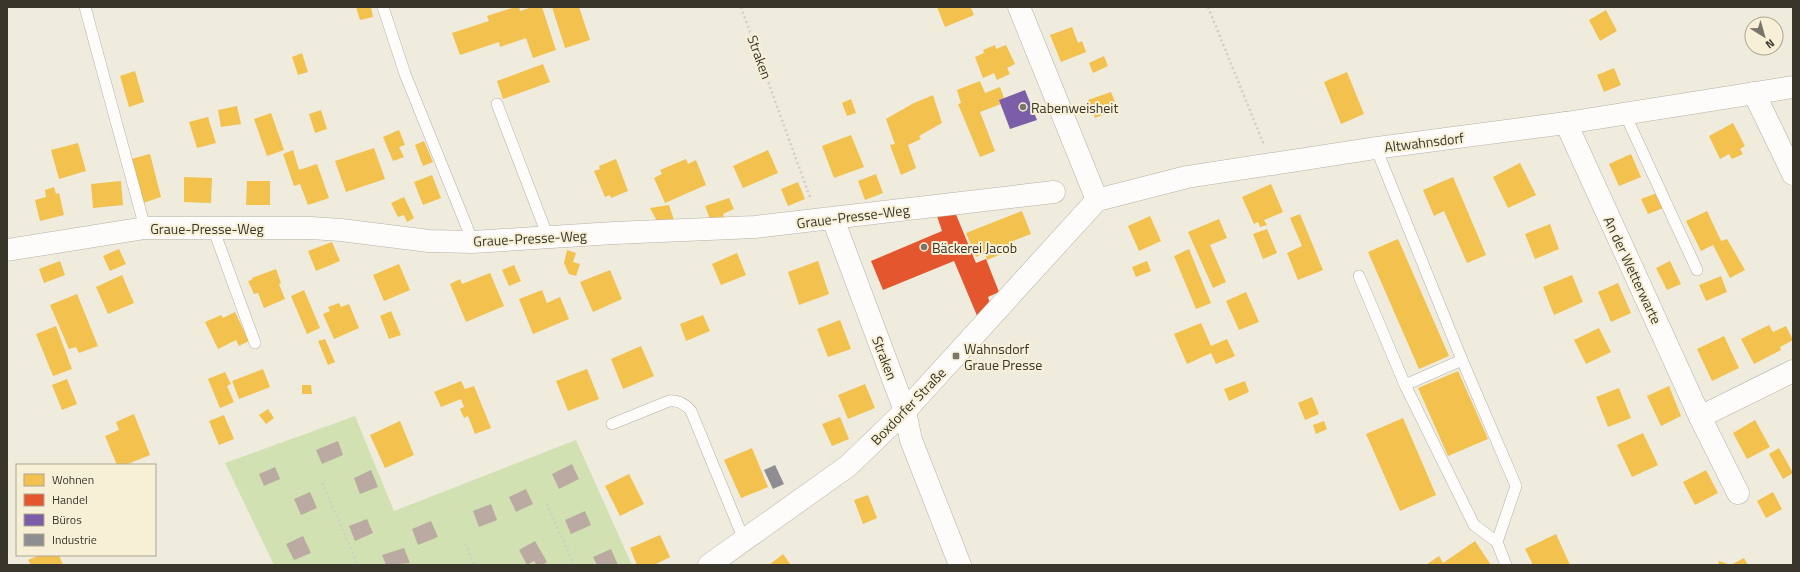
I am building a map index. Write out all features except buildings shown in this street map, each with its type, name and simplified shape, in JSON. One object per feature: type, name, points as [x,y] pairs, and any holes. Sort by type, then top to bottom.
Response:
[{"type":"street","points":[[1019,7],[1097,200]]},
{"type":"street","name":"Altwahnsdorf","points":[[1097,200],[1187,177],[1376,148],[1566,123],[1793,87]]},
{"type":"street","points":[[1754,93],[1793,174]]},
{"type":"street","name":"An der Wetterwarte","points":[[1566,123],[1700,417],[1738,493]]},
{"type":"street","name":"Graue-Presse-Weg","points":[[7,250],[145,228],[311,228],[341,230],[429,241],[473,242],[548,237],[756,228],[1054,192]]},
{"type":"street","name":"Boxdorfer Straße","points":[[709,565],[848,466],[905,411],[1097,200]]},
{"type":"street","name":"Straken","points":[[826,219],[905,411],[911,440],[960,565]]},
{"type":"street","points":[[1700,417],[1793,371]]},
{"type":"lane","points":[[85,7],[145,228]]},
{"type":"lane","points":[[382,7],[405,74],[473,242]]},
{"type":"lane","points":[[497,104],[548,237]]},
{"type":"lane","points":[[1625,114],[1697,270]]},
{"type":"lane","points":[[1376,148],[1462,360],[1516,486],[1497,542]]},
{"type":"lane","points":[[213,228],[255,343]]},
{"type":"lane","points":[[1359,276],[1405,384],[1474,525],[1497,542],[1506,565]]},
{"type":"lane","points":[[1405,384],[1462,360]]},
{"type":"lane","points":[[612,424],[669,401],[674,400],[687,406],[691,411],[744,540]]},
{"type":"path","name":"Straken","points":[[741,7],[826,219]]},
{"type":"path","points":[[1208,7],[1271,164]]},
{"type":"path","points":[[322,483],[358,565]]},
{"type":"path","points":[[547,504],[574,565]]},
{"type":"path","points":[[465,544],[474,565]]},
{"type":"green space","points":[[355,416],[394,511],[576,440],[632,565],[274,565],[225,463]]},
{"type":"place","name":"Rabenweisheit","points":[[1023,107]]},
{"type":"place","name":"Bäckerei Jacob","points":[[924,247]]},
{"type":"place","name":"Wahnsdorf Graue Presse","points":[[956,356]]}]
